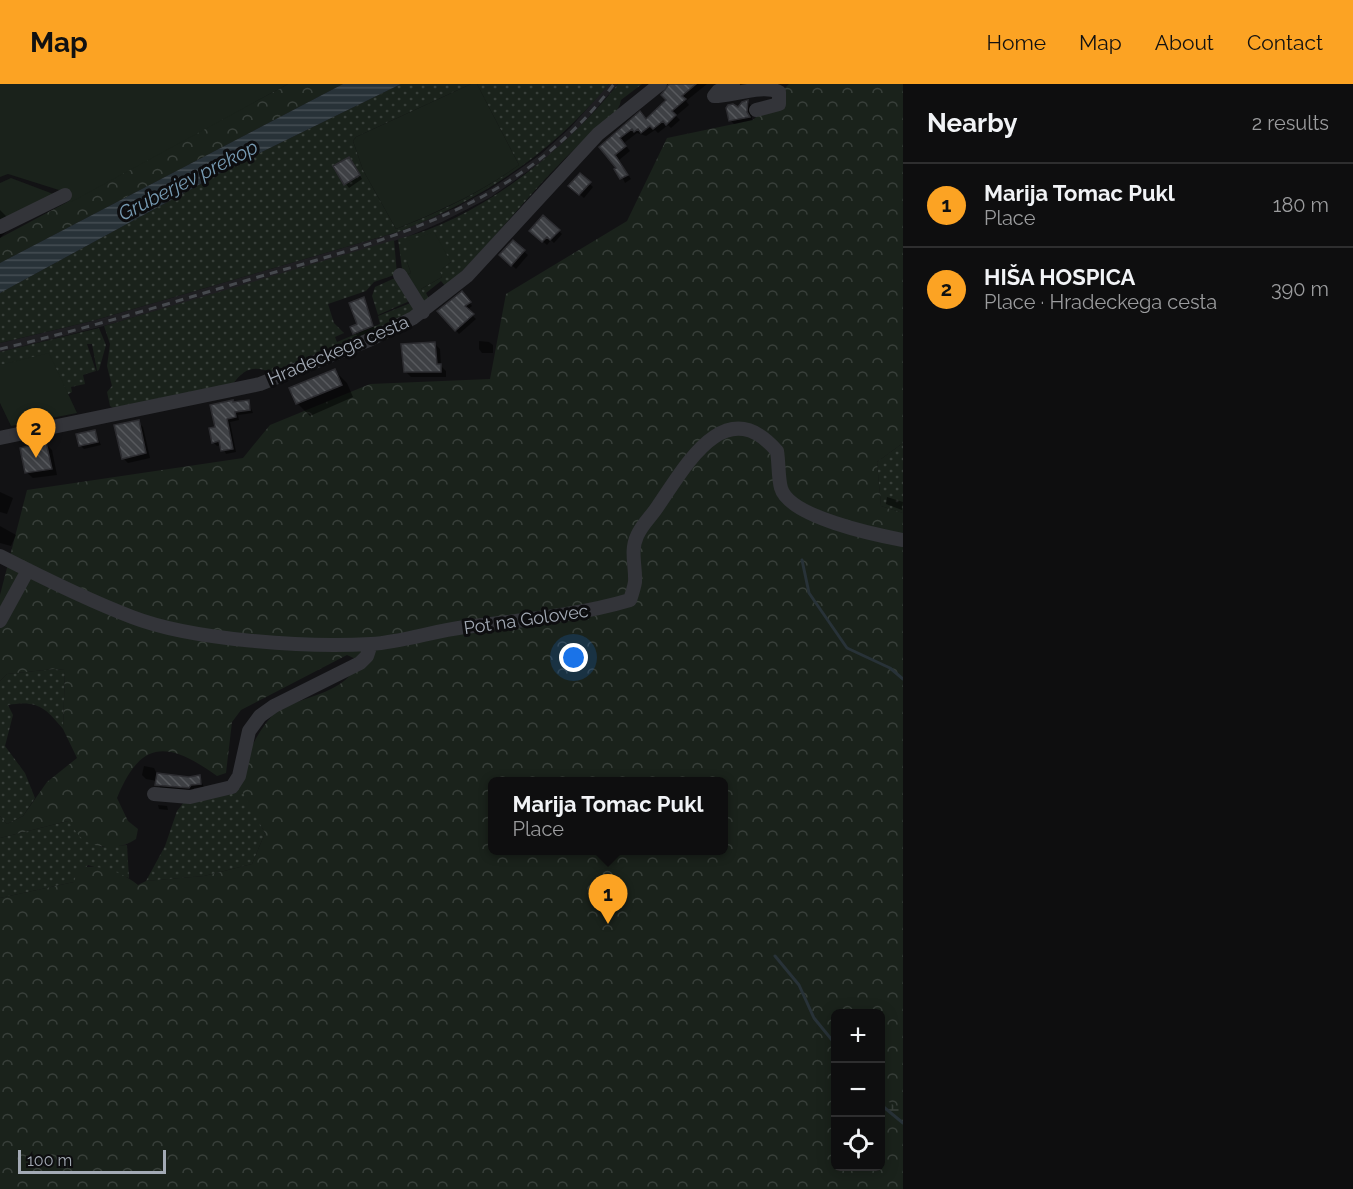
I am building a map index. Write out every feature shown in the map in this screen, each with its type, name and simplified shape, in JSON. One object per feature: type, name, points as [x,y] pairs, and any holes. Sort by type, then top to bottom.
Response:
[{"type":"street","name":"Hradeckega cesta","points":[[0,438],[260,384],[369,340],[423,312],[482,260],[591,140],[660,84]]},
{"type":"street","points":[[733,84],[718,91],[714,96],[772,88],[778,92],[779,105],[756,110]]},
{"type":"street","points":[[0,227],[65,195]]},
{"type":"street","points":[[400,275],[423,312]]},
{"type":"street","name":"Pot na Golovec","points":[[0,556],[133,618],[172,629],[285,642],[371,644],[461,627],[581,613],[630,600],[635,580],[633,554],[636,538],[645,522],[657,508],[678,474],[705,442],[733,429],[756,434],[777,451],[781,488],[793,503],[825,520],[903,540]]},
{"type":"street","points":[[0,621],[28,570]]},
{"type":"street","points":[[154,794],[190,797],[216,793],[232,786],[239,776],[249,731],[260,716],[274,706],[360,663],[367,656],[371,644]]},
{"type":"shaded area","points":[[609,84],[618,84],[576,132],[544,160],[491,197],[442,222],[407,237],[270,278],[104,326],[0,352],[0,343],[92,321],[401,231],[455,208],[492,188],[540,155],[570,128]]},
{"type":"green space","points":[[0,84],[288,84],[71,202],[62,191],[8,174],[0,177]]},
{"type":"green space","points":[[288,84],[343,84],[0,263],[0,238]]},
{"type":"green space","points":[[401,84],[471,84],[356,137],[353,141],[363,170],[396,229],[459,201],[519,165],[477,84],[609,84],[564,131],[515,171],[460,204],[401,231],[92,321],[0,343],[0,293],[239,163]]},
{"type":"green space","points":[[471,84],[477,84],[519,165],[459,201],[396,229],[363,170],[353,141],[356,137]]},
{"type":"green space","points":[[618,84],[642,84],[621,100],[616,112],[549,175],[446,287],[441,281],[426,293],[429,299],[422,304],[421,289],[442,277],[439,271],[451,262],[407,262],[411,273],[403,276],[398,239],[429,229],[460,215],[520,178],[573,133]]},
{"type":"green space","points":[[789,84],[903,84],[903,443],[877,462],[881,506],[903,513],[903,1189],[0,1189],[0,898],[74,882],[78,869],[85,867],[110,870],[138,885],[146,881],[204,876],[252,864],[265,833],[241,789],[240,776],[260,731],[280,709],[336,687],[353,672],[360,661],[347,655],[241,710],[232,722],[226,773],[217,776],[200,764],[170,752],[158,752],[146,756],[126,779],[117,798],[128,821],[138,829],[136,839],[124,845],[103,847],[90,843],[78,834],[68,821],[0,838],[0,816],[7,824],[23,816],[47,782],[77,758],[63,729],[65,670],[7,674],[0,681],[0,595],[27,490],[243,458],[270,425],[370,384],[490,379],[506,294],[627,221],[667,138],[753,120]]},
{"type":"green space","points":[[11,178],[56,195],[0,223],[0,183]]},
{"type":"green space","points":[[434,232],[451,262],[440,271],[442,277],[421,289],[425,297],[420,301],[403,276],[411,273],[407,262],[407,241]]},
{"type":"green space","points":[[394,240],[397,274],[374,282],[366,291],[328,304],[334,323],[344,333],[335,337],[337,342],[380,324],[378,316],[413,302],[416,309],[402,318],[275,373],[251,369],[242,374],[232,385],[116,410],[110,406],[107,392],[112,386],[107,366],[110,344],[104,326]]},
{"type":"green space","points":[[395,278],[412,300],[378,315],[372,296],[375,287]]},
{"type":"green space","points":[[99,328],[106,345],[99,370],[97,371],[92,344],[87,344],[96,371],[83,375],[85,384],[71,387],[72,392],[65,396],[0,382],[0,352]]},
{"type":"green space","points":[[49,353],[77,413],[11,426],[0,403],[0,365]]},
{"type":"green space","points":[[903,443],[903,513],[881,506],[877,462]]},
{"type":"green space","points":[[65,670],[63,729],[51,715],[40,707],[26,704],[8,705],[13,715],[5,746],[25,773],[35,798],[23,816],[7,824],[0,816],[0,681],[7,674]]},
{"type":"green space","points":[[240,784],[265,833],[252,864],[204,876],[146,881],[165,846],[177,811],[184,802]]},
{"type":"green space","points":[[68,821],[101,847],[127,845],[129,878],[88,865],[74,882],[0,898],[0,838]]},
{"type":"green space","points":[[885,1099],[903,1112],[903,1132],[885,1116]]},
{"type":"water","name":"Gruberjev prekop","points":[[343,84],[401,84],[239,163],[0,293],[0,263]]},
{"type":"building","points":[[669,84],[696,84],[682,96],[686,99],[672,111],[676,115],[666,125],[663,121],[653,129],[650,126],[641,133],[638,129],[634,132],[632,129],[620,138],[626,146],[615,155],[628,175],[620,179],[614,169],[616,168],[599,147],[640,111],[646,119],[666,100],[661,95]]},
{"type":"building","points":[[748,100],[747,112],[750,117],[729,121],[726,108],[728,105],[733,104],[738,107],[742,102]]},
{"type":"building","points":[[349,157],[360,175],[344,185],[333,166]]},
{"type":"building","points":[[580,173],[591,182],[579,195],[568,186]]},
{"type":"building","points":[[543,215],[560,230],[550,240],[547,237],[542,242],[529,231]]},
{"type":"building","points":[[513,240],[525,250],[511,266],[499,255]]},
{"type":"building","points":[[462,291],[471,302],[465,306],[474,314],[455,331],[437,311]]},
{"type":"building","points":[[364,297],[373,326],[353,334],[350,327],[357,324],[349,303]]},
{"type":"building","points":[[435,342],[437,364],[441,364],[441,372],[404,372],[401,344]]},
{"type":"building","points":[[335,369],[342,385],[296,404],[289,388]]},
{"type":"building","points":[[233,400],[233,402],[249,400],[250,410],[235,412],[236,417],[227,419],[233,449],[221,451],[219,441],[212,443],[209,428],[215,427],[210,405]]},
{"type":"building","points":[[139,420],[146,453],[122,459],[114,425]]},
{"type":"building","points":[[95,430],[98,442],[79,446],[76,434]]},
{"type":"building","points":[[46,442],[52,469],[25,473],[20,448]]},
{"type":"building","points":[[157,773],[189,777],[200,775],[201,784],[191,785],[189,788],[155,785]]},
{"type":"waterway","points":[[802,560],[809,593],[847,648],[890,668],[903,679]]},
{"type":"waterway","points":[[775,956],[799,985],[814,1018],[831,1039]]},
{"type":"waterway","points":[[885,1108],[903,1123]]},
{"type":"railway","points":[[0,349],[61,334],[346,251],[445,215],[491,191],[535,163],[576,127],[614,84]]},
{"type":"place","name":"HIŠA HOSPICA","points":[[36,458]]},
{"type":"place","name":"Marija Tomac Pukl","points":[[608,924]]}]
